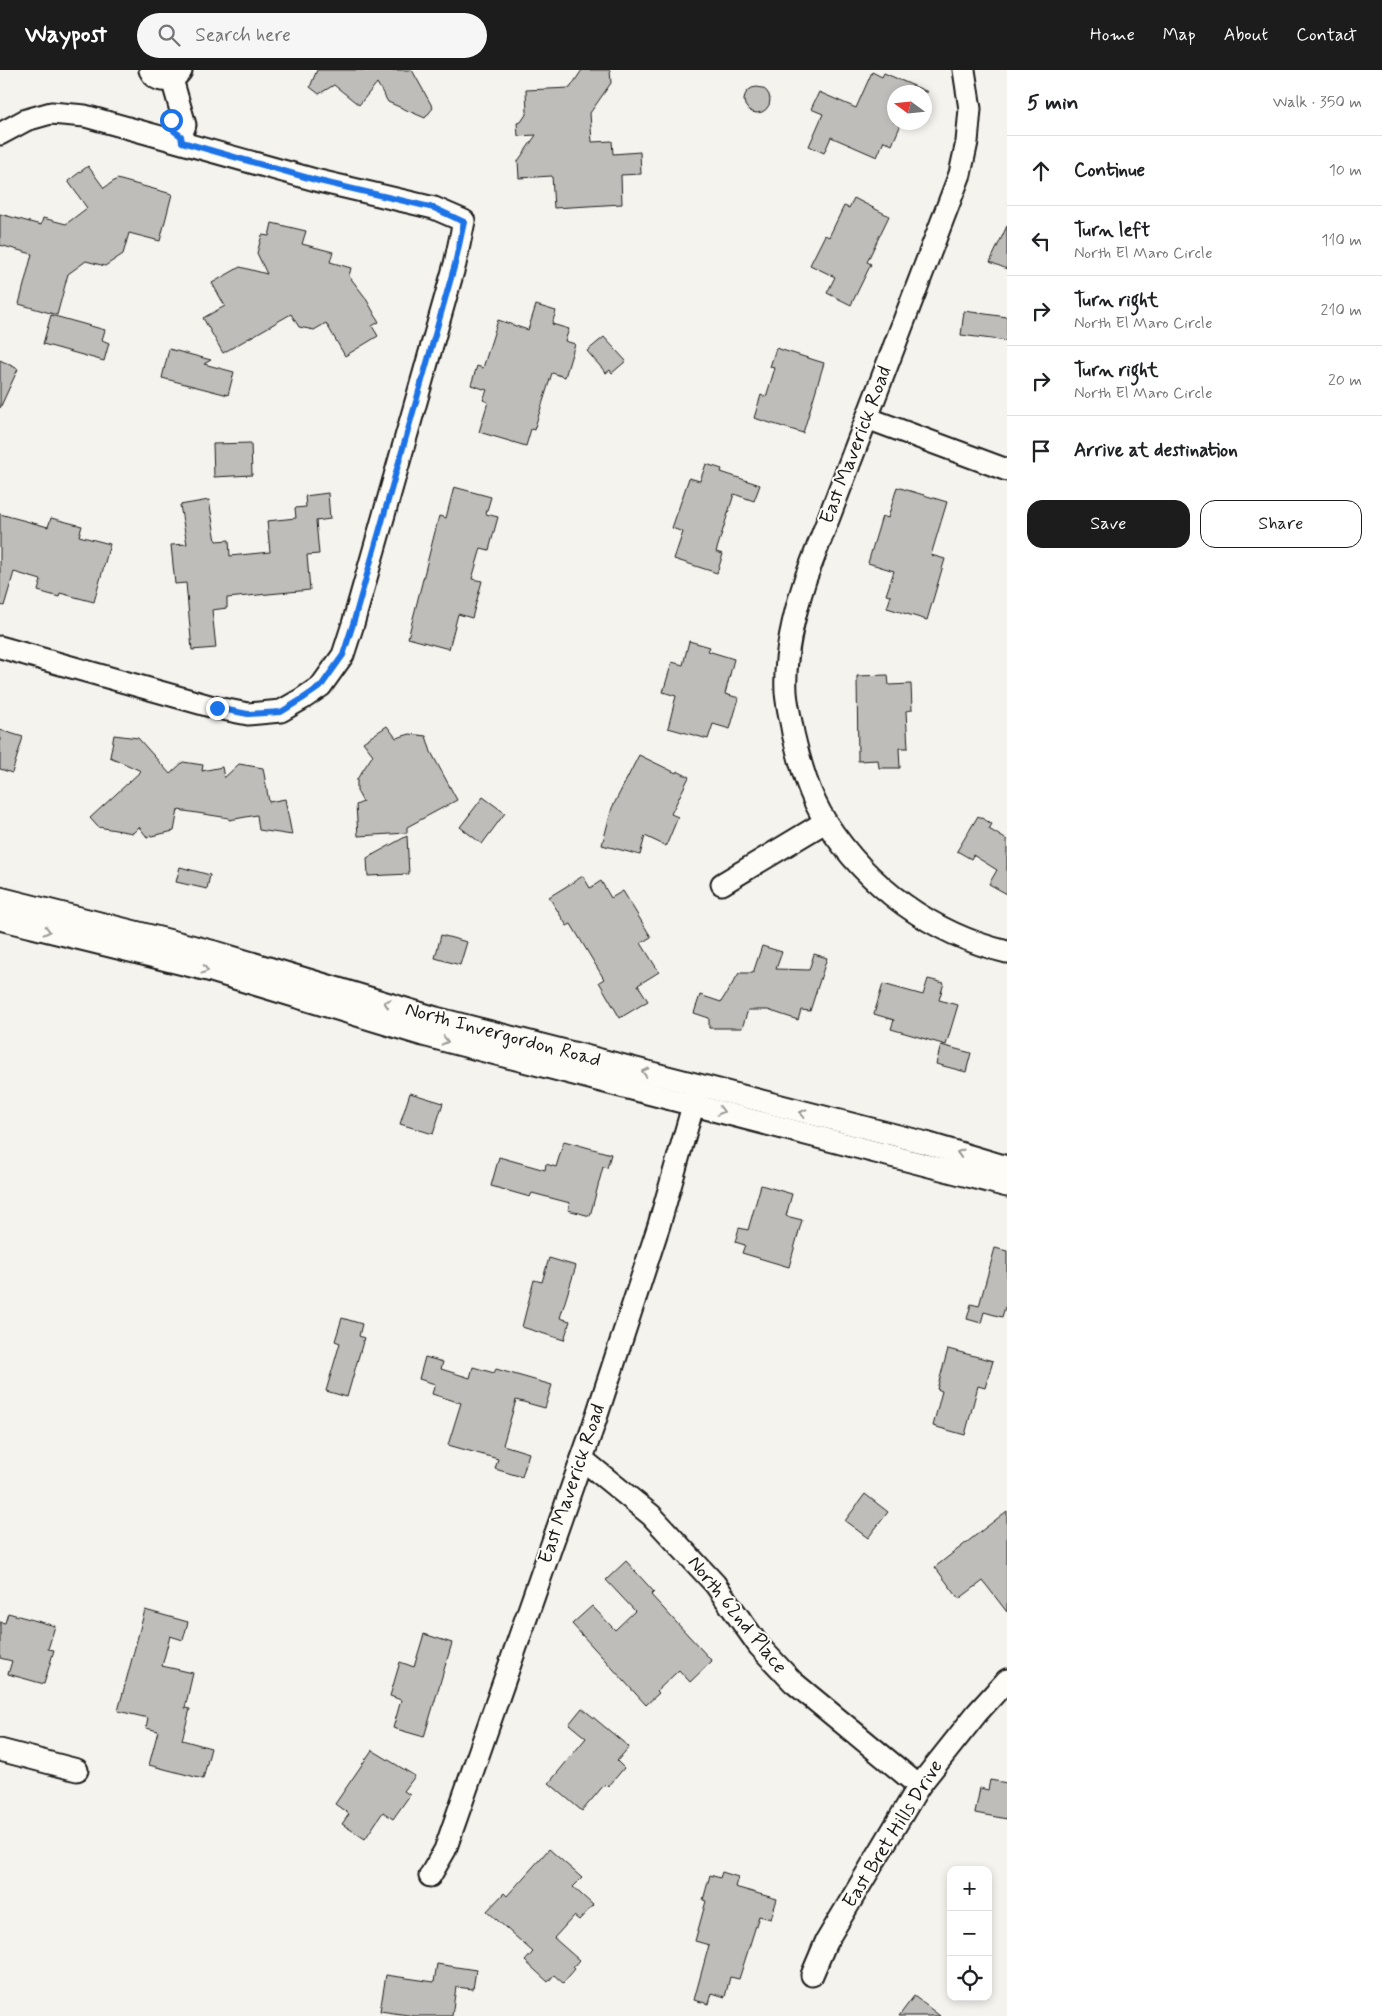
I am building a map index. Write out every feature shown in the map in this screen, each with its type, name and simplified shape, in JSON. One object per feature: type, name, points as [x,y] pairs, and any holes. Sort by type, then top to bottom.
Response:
[{"type":"street","name":"East Maverick Road","points":[[964,70],[970,109],[967,142],[960,174],[805,580],[796,609],[786,691],[796,747],[811,793],[826,822],[863,870],[892,897],[913,911],[959,936],[982,946],[1007,952]]},
{"type":"street","points":[[166,75],[174,131],[182,139]]},
{"type":"street","points":[[0,134],[26,120],[51,113],[86,116],[182,139],[319,181],[434,208],[464,222],[455,264],[353,624],[343,655],[321,686],[281,712],[248,714],[217,708],[0,647]]},
{"type":"street","points":[[866,418],[1007,470]]},
{"type":"street","points":[[722,884],[826,822]]},
{"type":"street","name":"North Invergordon Road","points":[[0,898],[214,952],[1007,1186]]},
{"type":"street","name":"North Invergordon Road","points":[[0,919],[208,970],[423,1035],[926,1144],[1007,1167]]},
{"type":"street","name":"East Maverick Road","points":[[430,1876],[445,1850],[531,1599],[582,1459],[659,1225],[696,1095]]},
{"type":"street","name":"North 62nd Place","points":[[582,1459],[651,1515],[715,1584],[759,1646],[793,1682],[919,1786]]},
{"type":"street","name":"East Bret Hills Drive","points":[[812,1975],[826,1942],[919,1786],[977,1713],[1007,1680]]},
{"type":"street","points":[[0,1750],[77,1770]]},
{"type":"building","points":[[317,70],[412,70],[433,108],[425,118],[388,102],[377,83],[359,105],[334,85],[319,94],[310,87]]},
{"type":"building","points":[[582,70],[610,70],[611,83],[590,113],[592,142],[612,141],[613,154],[640,152],[641,174],[621,175],[622,204],[554,208],[552,176],[519,178],[518,161],[536,135],[518,136],[517,123],[521,122],[527,113],[526,90],[570,88]]},
{"type":"building","points":[[872,72],[882,77],[884,73],[912,85],[887,85],[887,130],[899,130],[892,145],[884,141],[877,157],[831,137],[824,153],[809,146],[823,114],[811,109],[819,92],[856,108]]},
{"type":"building","points":[[757,87],[766,91],[770,100],[766,109],[757,113],[748,109],[744,100],[748,91]]},
{"type":"building","points":[[88,166],[104,188],[117,179],[172,194],[160,241],[129,233],[123,254],[105,266],[86,261],[68,274],[57,315],[19,304],[32,254],[0,245],[0,214],[41,225],[43,218],[66,224],[87,208],[68,181]]},
{"type":"building","points":[[854,198],[889,216],[867,262],[871,264],[851,305],[827,293],[835,277],[810,265],[825,235],[829,237],[844,206],[849,208]]},
{"type":"building","points":[[272,223],[306,231],[302,244],[333,252],[330,262],[351,268],[349,276],[365,297],[379,322],[372,326],[378,336],[345,356],[326,323],[314,330],[299,327],[291,314],[223,353],[203,318],[225,306],[212,283],[240,267],[267,274],[257,253],[262,235],[269,236]]},
{"type":"building","points":[[1007,226],[1007,269],[990,262]]},
{"type":"building","points":[[536,305],[556,311],[552,324],[569,329],[565,341],[575,344],[565,377],[552,373],[534,430],[531,429],[526,446],[479,432],[488,402],[483,400],[487,390],[471,385],[477,366],[483,368],[498,320],[528,330]]},
{"type":"building","points":[[964,311],[1007,317],[1007,341],[961,335]]},
{"type":"building","points":[[51,315],[105,330],[102,340],[109,343],[104,361],[43,344]]},
{"type":"building","points":[[604,337],[626,361],[612,373],[610,370],[606,373],[587,351]]},
{"type":"building","points":[[776,348],[824,363],[803,433],[754,418],[761,395],[766,397],[775,368],[770,367]]},
{"type":"building","points":[[169,349],[211,360],[204,364],[234,372],[228,395],[162,378]]},
{"type":"building","points":[[0,360],[18,369],[0,408]]},
{"type":"building","points":[[251,443],[252,475],[214,477],[213,444]]},
{"type":"building","points":[[706,464],[722,469],[721,472],[760,485],[754,501],[734,494],[716,552],[723,554],[717,573],[674,559],[683,532],[672,528],[689,478],[700,481]]},
{"type":"building","points":[[454,487],[491,497],[486,514],[498,517],[489,550],[481,548],[472,579],[482,581],[472,618],[458,614],[449,649],[408,638],[439,516],[446,518]]},
{"type":"building","points":[[897,487],[947,502],[931,555],[945,559],[927,620],[887,608],[891,596],[886,595],[894,571],[868,563],[882,516],[888,518]]},
{"type":"building","points":[[328,493],[330,519],[316,521],[319,554],[307,555],[310,590],[227,598],[227,608],[212,610],[216,648],[192,650],[186,583],[175,584],[171,545],[187,544],[180,505],[209,500],[216,541],[229,540],[230,556],[270,552],[267,521],[296,518],[295,508],[306,507],[305,496]]},
{"type":"building","points":[[0,514],[48,527],[51,518],[82,526],[79,536],[110,544],[94,602],[60,593],[59,597],[38,591],[41,580],[14,572],[4,606],[0,605]]},
{"type":"building","points":[[689,641],[710,647],[708,651],[734,659],[725,694],[739,698],[730,729],[713,724],[708,739],[668,728],[676,696],[663,692],[672,662],[683,665]]},
{"type":"building","points":[[888,675],[889,685],[911,684],[912,710],[906,711],[908,748],[899,748],[900,768],[879,768],[878,760],[858,761],[857,676]]},
{"type":"building","points":[[387,726],[396,738],[410,734],[426,736],[431,752],[457,800],[407,827],[407,833],[358,836],[356,805],[363,802],[357,791],[357,779],[373,755],[363,742]]},
{"type":"building","points":[[0,730],[23,737],[12,773],[0,769]]},
{"type":"building","points":[[114,735],[138,738],[170,774],[183,762],[203,765],[202,771],[222,767],[224,778],[239,764],[263,768],[269,802],[285,799],[292,835],[259,830],[257,815],[229,820],[229,818],[178,810],[174,831],[147,837],[139,827],[133,833],[98,827],[90,818],[141,771],[110,757]]},
{"type":"building","points":[[639,755],[676,773],[677,771],[689,777],[671,814],[678,817],[666,846],[645,836],[640,855],[602,845],[612,808]]},
{"type":"building","points":[[483,797],[505,813],[482,844],[460,827]]},
{"type":"building","points":[[978,816],[992,824],[989,829],[1007,840],[1007,894],[989,884],[997,870],[973,855],[971,859],[957,851]]},
{"type":"building","points":[[407,836],[409,874],[368,876],[367,858]]},
{"type":"building","points":[[180,867],[210,875],[207,889],[176,882]]},
{"type":"building","points":[[583,876],[590,888],[601,881],[611,898],[623,891],[651,937],[641,943],[659,972],[638,985],[648,1001],[620,1018],[599,982],[604,979],[571,924],[567,926],[549,897]]},
{"type":"building","points":[[441,935],[467,942],[460,965],[435,958]]},
{"type":"building","points":[[762,946],[782,952],[776,969],[809,970],[814,954],[827,958],[810,1011],[801,1010],[798,1020],[768,1010],[748,1010],[742,1028],[709,1028],[709,1018],[694,1013],[700,995],[721,1002],[739,973],[753,973]]},
{"type":"building","points":[[928,979],[944,983],[939,1000],[958,1005],[946,1045],[891,1029],[894,1020],[874,1014],[883,984],[923,995]]},
{"type":"building","points":[[941,1045],[971,1053],[966,1072],[936,1064]]},
{"type":"building","points":[[410,1093],[443,1103],[433,1134],[400,1124]]},
{"type":"building","points":[[564,1141],[611,1154],[607,1168],[603,1167],[590,1216],[568,1210],[570,1203],[532,1193],[530,1197],[491,1186],[499,1157],[545,1170],[546,1164],[556,1167]]},
{"type":"building","points":[[761,1185],[792,1194],[786,1216],[802,1220],[789,1267],[742,1253],[745,1245],[735,1242],[739,1228],[748,1230]]},
{"type":"building","points":[[995,1248],[1007,1251],[1007,1308],[1005,1307],[1002,1317],[984,1312],[981,1323],[967,1319],[971,1304],[979,1306]]},
{"type":"building","points":[[549,1258],[576,1266],[560,1318],[570,1321],[564,1340],[522,1327],[534,1280],[542,1282]]},
{"type":"building","points":[[342,1318],[362,1324],[359,1336],[364,1338],[347,1397],[326,1391],[340,1343],[335,1341]]},
{"type":"building","points":[[948,1349],[993,1361],[985,1388],[978,1386],[965,1435],[933,1426],[942,1391],[937,1389]]},
{"type":"building","points":[[425,1357],[443,1362],[441,1369],[470,1378],[473,1367],[494,1373],[496,1369],[552,1385],[545,1408],[516,1400],[503,1445],[529,1453],[522,1477],[495,1469],[498,1459],[448,1445],[461,1403],[432,1394],[435,1384],[419,1379]]},
{"type":"building","points":[[865,1494],[888,1512],[868,1538],[845,1521]]},
{"type":"building","points":[[1007,1511],[1007,1612],[983,1581],[959,1599],[935,1567]]},
{"type":"building","points":[[626,1561],[654,1592],[651,1595],[712,1661],[690,1682],[679,1670],[657,1691],[659,1693],[646,1705],[572,1624],[592,1606],[615,1630],[635,1611],[606,1580]]},
{"type":"building","points":[[145,1610],[188,1622],[183,1640],[170,1636],[162,1666],[193,1673],[185,1708],[190,1709],[182,1740],[211,1748],[203,1779],[149,1765],[158,1731],[146,1728],[148,1718],[118,1711]]},
{"type":"building","points":[[8,1613],[55,1626],[48,1649],[54,1650],[44,1684],[8,1674],[12,1661],[0,1658],[0,1622],[5,1623]]},
{"type":"building","points":[[424,1634],[452,1643],[424,1737],[393,1728],[401,1700],[390,1696],[400,1662],[414,1667]]},
{"type":"building","points":[[582,1708],[629,1747],[617,1761],[624,1768],[608,1787],[605,1784],[582,1811],[549,1783],[586,1738],[569,1724]]},
{"type":"building","points":[[372,1750],[415,1776],[404,1791],[410,1795],[393,1819],[383,1812],[365,1839],[342,1824],[349,1814],[335,1804]]},
{"type":"building","points":[[990,1780],[1007,1783],[1007,1819],[975,1813],[980,1788],[988,1790]]},
{"type":"building","points":[[549,1849],[582,1878],[573,1887],[593,1905],[579,1920],[574,1916],[554,1938],[579,1960],[573,1967],[575,1969],[563,1983],[554,1975],[548,1982],[525,1961],[533,1952],[487,1911],[504,1893],[507,1896]]},
{"type":"building","points":[[722,1872],[738,1877],[735,1887],[777,1899],[771,1919],[759,1916],[739,1979],[730,1977],[725,1997],[712,1993],[709,2004],[694,2000],[709,1945],[695,1941],[706,1901],[703,1900],[710,1875],[720,1878]]},
{"type":"building","points":[[437,1964],[476,1970],[473,1989],[456,1987],[452,2016],[415,2016],[380,2011],[386,1975],[434,1982]]},
{"type":"building","points":[[914,1996],[940,2016],[899,2016]]},
{"type":"route","points":[[171,120],[174,131],[181,136],[182,142],[319,181],[434,208],[464,222],[455,264],[343,655],[321,686],[281,712],[248,714],[217,708]]}]
